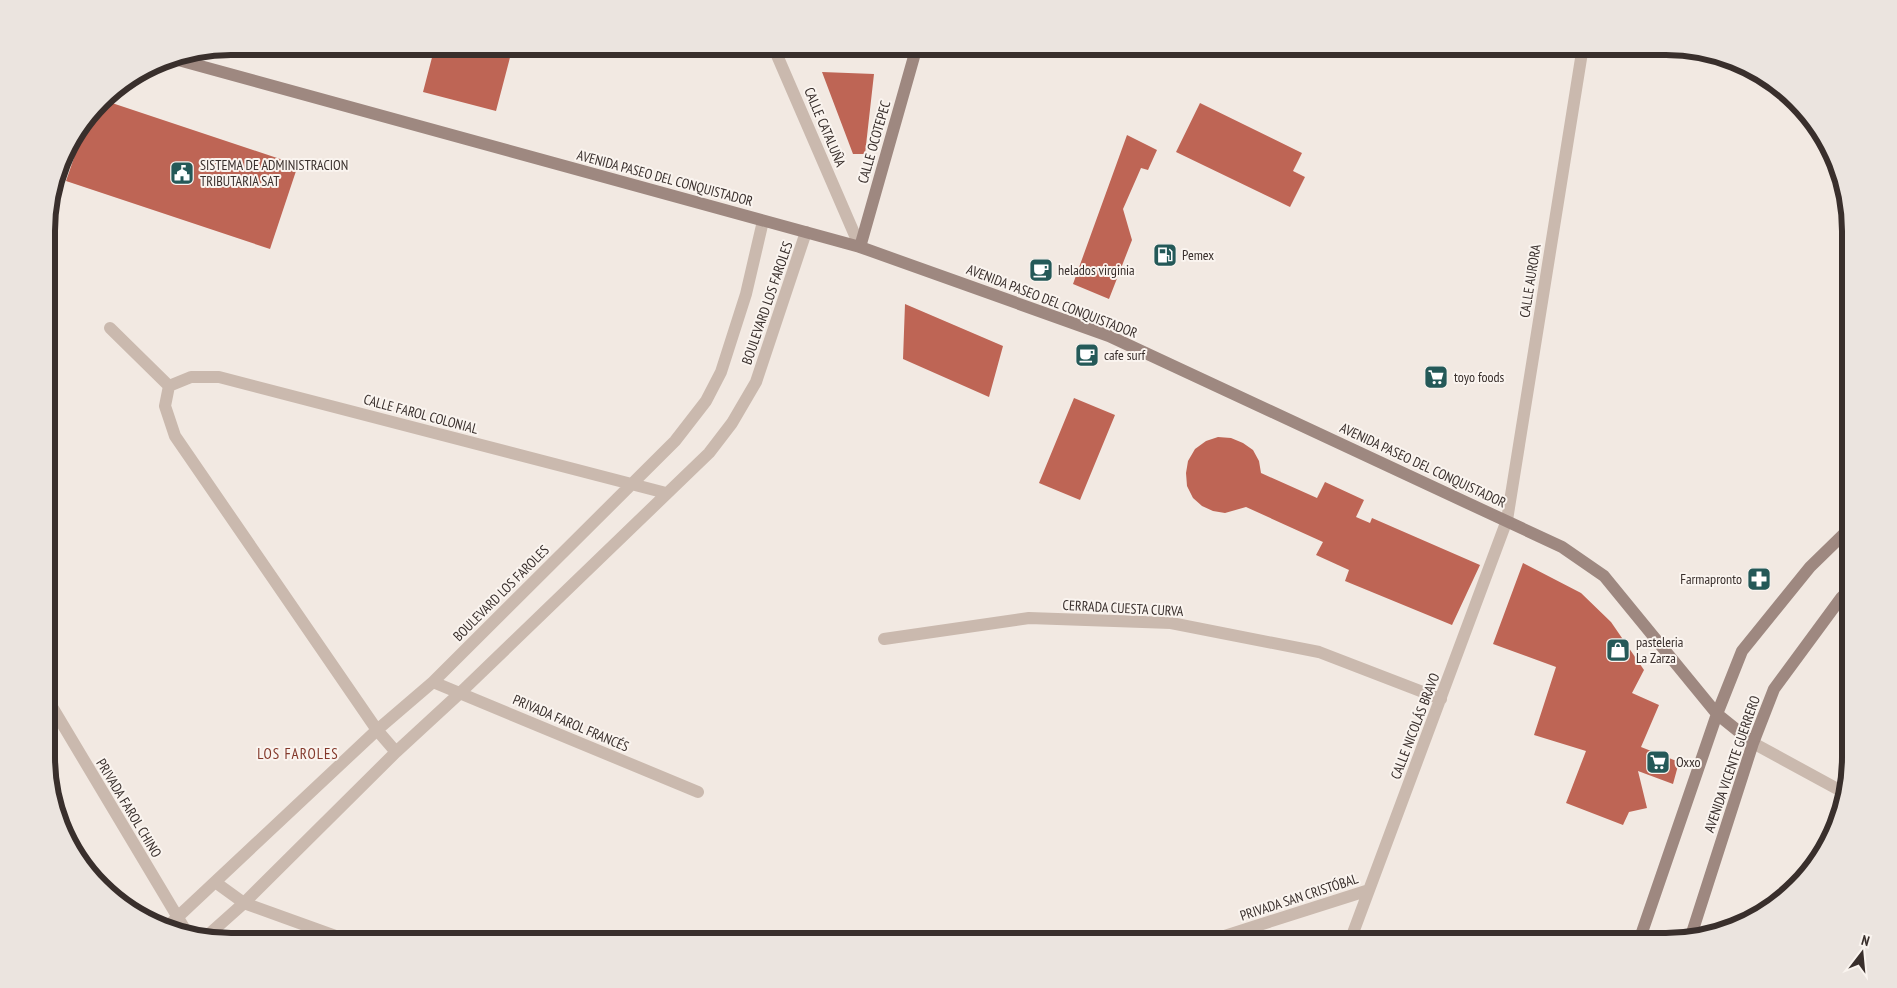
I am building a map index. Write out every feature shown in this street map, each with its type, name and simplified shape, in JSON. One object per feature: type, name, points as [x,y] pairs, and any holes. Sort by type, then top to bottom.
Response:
[{"type":"main road","name":"CALLE OCOTEPEC","points":[[860,247],[914,55]]},
{"type":"main road","name":"AVENIDA PASEO DEL CONQUISTADOR","points":[[183,61],[860,247],[1108,336],[1562,547],[1604,576],[1717,714],[1753,743]]},
{"type":"main road","name":"AVENIDA VICENTE GUERRERO","points":[[1642,933],[1717,714],[1742,651],[1810,567],[1842,536]]},
{"type":"main road","name":"AVENIDA VICENTE GUERRERO","points":[[1693,931],[1753,743],[1774,689],[1842,597]]},
{"type":"street","name":"CALLE CATALUÑA","points":[[777,55],[860,247]]},
{"type":"street","name":"CALLE AURORA","points":[[1507,520],[1582,55]]},
{"type":"street","name":"BOULEVARD LOS FAROLES","points":[[171,923],[377,730],[432,682],[675,441],[706,401],[721,372],[746,294],[763,220]]},
{"type":"street","name":"BOULEVARD LOS FAROLES","points":[[212,932],[244,903],[396,752],[460,693],[709,453],[732,423],[756,382],[806,232]]},
{"type":"street","points":[[110,328],[169,386],[165,406],[175,436],[377,730],[396,752]]},
{"type":"street","name":"CALLE FAROL COLONIAL","points":[[169,386],[191,377],[219,376],[666,493]]},
{"type":"street","name":"CALLE NICOLÁS BRAVO","points":[[1353,933],[1507,520]]},
{"type":"street","name":"CERRADA CUESTA CURVA","points":[[884,639],[1030,618],[1172,623],[1319,652],[1441,699]]},
{"type":"street","name":"PRIVADA FAROL FRANCÉS","points":[[432,682],[698,792]]},
{"type":"street","name":"PRIVADA FAROL CHINO","points":[[55,712],[183,926]]},
{"type":"street","name":"AVENIDA PASEO DEL CONQUISTADOR","points":[[1753,743],[1839,790]]},
{"type":"street","points":[[215,882],[244,903],[327,933]]},
{"type":"street","name":"PRIVADA SAN CRISTÓBAL","points":[[1237,933],[1369,890]]},
{"type":"building","points":[[433,55],[511,55],[496,111],[423,92]]},
{"type":"building","points":[[822,72],[874,74],[865,154],[853,154]]},
{"type":"building","name":"SISTEMA DE ADMINISTRACION TRIBUTARIA SAT","points":[[110,102],[298,165],[270,249],[66,181],[79,143],[91,124]]},
{"type":"building","points":[[1200,103],[1302,153],[1293,171],[1305,177],[1290,207],[1176,152]]},
{"type":"building","points":[[1127,135],[1157,150],[1148,170],[1141,168],[1123,209],[1132,240],[1109,299],[1073,284]]},
{"type":"building","points":[[905,304],[1003,346],[989,397],[903,359]]},
{"type":"building","points":[[1074,398],[1115,415],[1080,500],[1039,483]]},
{"type":"building","points":[[1218,437],[1231,438],[1253,450],[1259,461],[1261,473],[1317,498],[1325,482],[1364,500],[1356,517],[1370,523],[1372,518],[1480,565],[1452,625],[1345,581],[1349,570],[1316,555],[1323,542],[1246,507],[1225,513],[1213,511],[1202,506],[1193,498],[1187,486],[1186,473],[1188,461],[1195,449],[1206,441]]},
{"type":"building","points":[[1523,563],[1581,593],[1611,622],[1644,670],[1632,693],[1659,705],[1641,747],[1679,762],[1673,784],[1638,771],[1647,808],[1629,812],[1623,825],[1566,803],[1586,751],[1534,735],[1556,667],[1493,644]]},
{"type":"place","name":"SISTEMA DE ADMINISTRACION TRIBUTARIA SAT","points":[[182,173]]},
{"type":"place","name":"Pemex","points":[[1165,255]]},
{"type":"place","name":"helados virginia","points":[[1041,270]]},
{"type":"place","name":"cafe surf","points":[[1087,355]]},
{"type":"place","name":"toyo foods","points":[[1436,377]]},
{"type":"place","name":"Farmapronto","points":[[1759,579]]},
{"type":"place","name":"pasteleria La Zarza","points":[[1618,650]]},
{"type":"place","name":"Oxxo","points":[[1658,762]]},
{"type":"district","name":"LOS FAROLES","points":[[298,754]]}]
